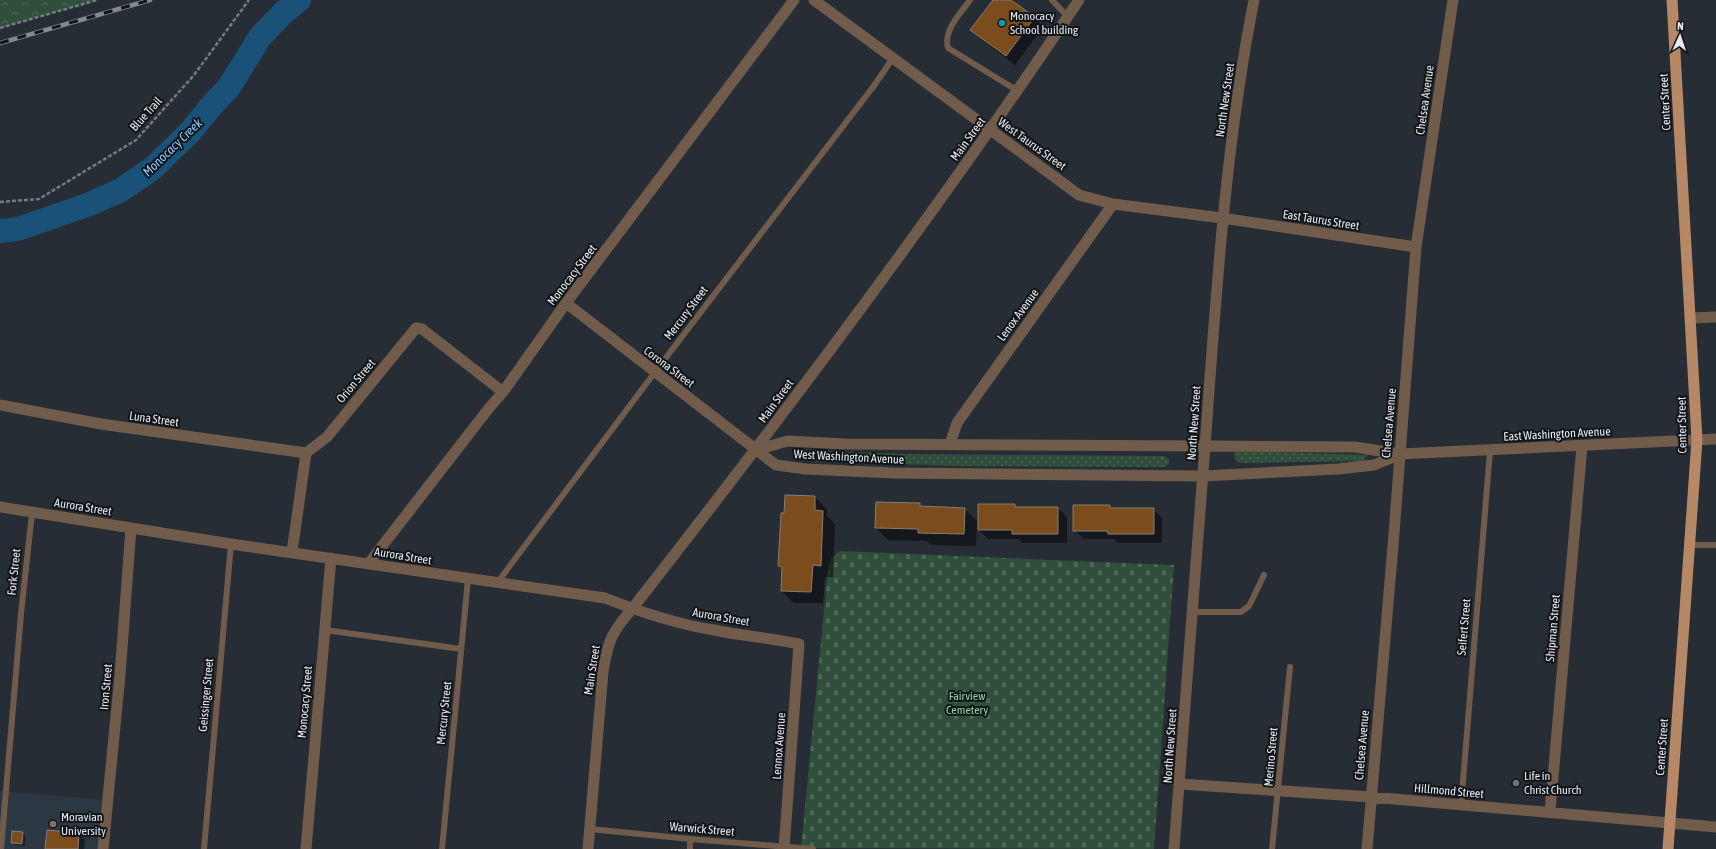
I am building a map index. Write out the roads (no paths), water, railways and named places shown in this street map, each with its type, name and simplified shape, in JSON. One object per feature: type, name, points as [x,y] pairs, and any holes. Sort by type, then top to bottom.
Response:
[{"type":"main road","name":"Center Street","points":[[1668,849],[1697,440],[1672,0]]},
{"type":"street","name":"Monocacy Street","points":[[369,563],[503,392],[566,303],[794,0]]},
{"type":"street","name":"West Taurus Street","points":[[814,0],[1079,195],[1113,204],[1222,218]]},
{"type":"street","name":"Main Street","points":[[588,849],[603,672],[607,649],[616,628],[757,450],[991,131],[1080,0]]},
{"type":"street","name":"North New Street","points":[[1174,849],[1222,218],[1241,72],[1254,0]]},
{"type":"street","name":"Chelsea Avenue","points":[[1367,849],[1393,546],[1416,247],[1452,0]]},
{"type":"street","name":"Lenox Avenue","points":[[950,444],[957,423],[1113,204]]},
{"type":"street","name":"East Taurus Street","points":[[1222,218],[1416,247]]},
{"type":"street","name":"Corona Street","points":[[566,303],[757,450]]},
{"type":"street","points":[[1690,318],[1716,317]]},
{"type":"street","name":"Orion Street","points":[[306,454],[326,437],[416,328],[422,329],[503,392]]},
{"type":"street","name":"Luna Street","points":[[0,405],[101,424],[306,454]]},
{"type":"street","name":"East Washington Avenue","points":[[1205,446],[1355,447],[1399,454],[1716,439]]},
{"type":"street","name":"West Washington Avenue","points":[[757,450],[787,441],[845,444],[1205,446]]},
{"type":"street","name":"Shipman Street","points":[[1550,812],[1582,446]]},
{"type":"street","name":"West Washington Avenue","points":[[757,450],[776,465],[806,469],[893,473],[1203,476]]},
{"type":"street","points":[[292,552],[306,454]]},
{"type":"street","name":"East Washington Avenue","points":[[1203,476],[1338,470],[1374,465],[1399,454]]},
{"type":"street","name":"Aurora Street","points":[[0,507],[231,544],[605,598],[632,609],[675,622],[713,630],[799,644]]},
{"type":"street","name":"Iron Street","points":[[103,849],[120,675],[131,528]]},
{"type":"street","name":"Monocacy Street","points":[[306,849],[331,558]]},
{"type":"street","name":"Lennox Avenue","points":[[784,848],[799,644]]},
{"type":"street","name":"Hillmond Street","points":[[1180,784],[1279,792],[1371,797],[1716,827]]},
{"type":"lane","points":[[970,0],[948,32],[946,43],[948,48],[1018,91]]},
{"type":"lane","points":[[1052,0],[1068,17]]},
{"type":"lane","name":"Mercury Street","points":[[497,583],[893,58]]},
{"type":"lane","name":"Seifert Street","points":[[1461,806],[1464,789],[1475,621],[1490,450]]},
{"type":"lane","name":"Fork Street","points":[[0,849],[20,614],[32,512]]},
{"type":"lane","name":"Geissinger Street","points":[[204,849],[231,544]]},
{"type":"lane","points":[[1690,545],[1716,545]]},
{"type":"lane","points":[[1193,612],[1241,612],[1249,606],[1264,575]]},
{"type":"lane","name":"Mercury Street","points":[[442,849],[468,579]]},
{"type":"lane","points":[[325,630],[461,649]]},
{"type":"lane","name":"Merino Street","points":[[1272,849],[1279,792],[1290,667]]},
{"type":"lane","name":"Warwick Street","points":[[590,829],[784,848],[813,849]]},
{"type":"lane","points":[[690,839],[690,849]]},
{"type":"waterway","name":"Monocacy Creek","points":[[0,231],[18,229],[90,204],[121,190],[153,168],[190,132],[229,87],[260,37],[283,13],[299,0]]},
{"type":"railway","points":[[0,43],[150,0]]},
{"type":"place","name":"Monocacy School building","points":[[1002,23]]},
{"type":"place","name":"Life in Christ Church","points":[[1516,783]]},
{"type":"place","name":"Moravian University","points":[[53,824]]},
{"type":"park label","name":"Fairview Cemetery","points":[[967,703]]}]
